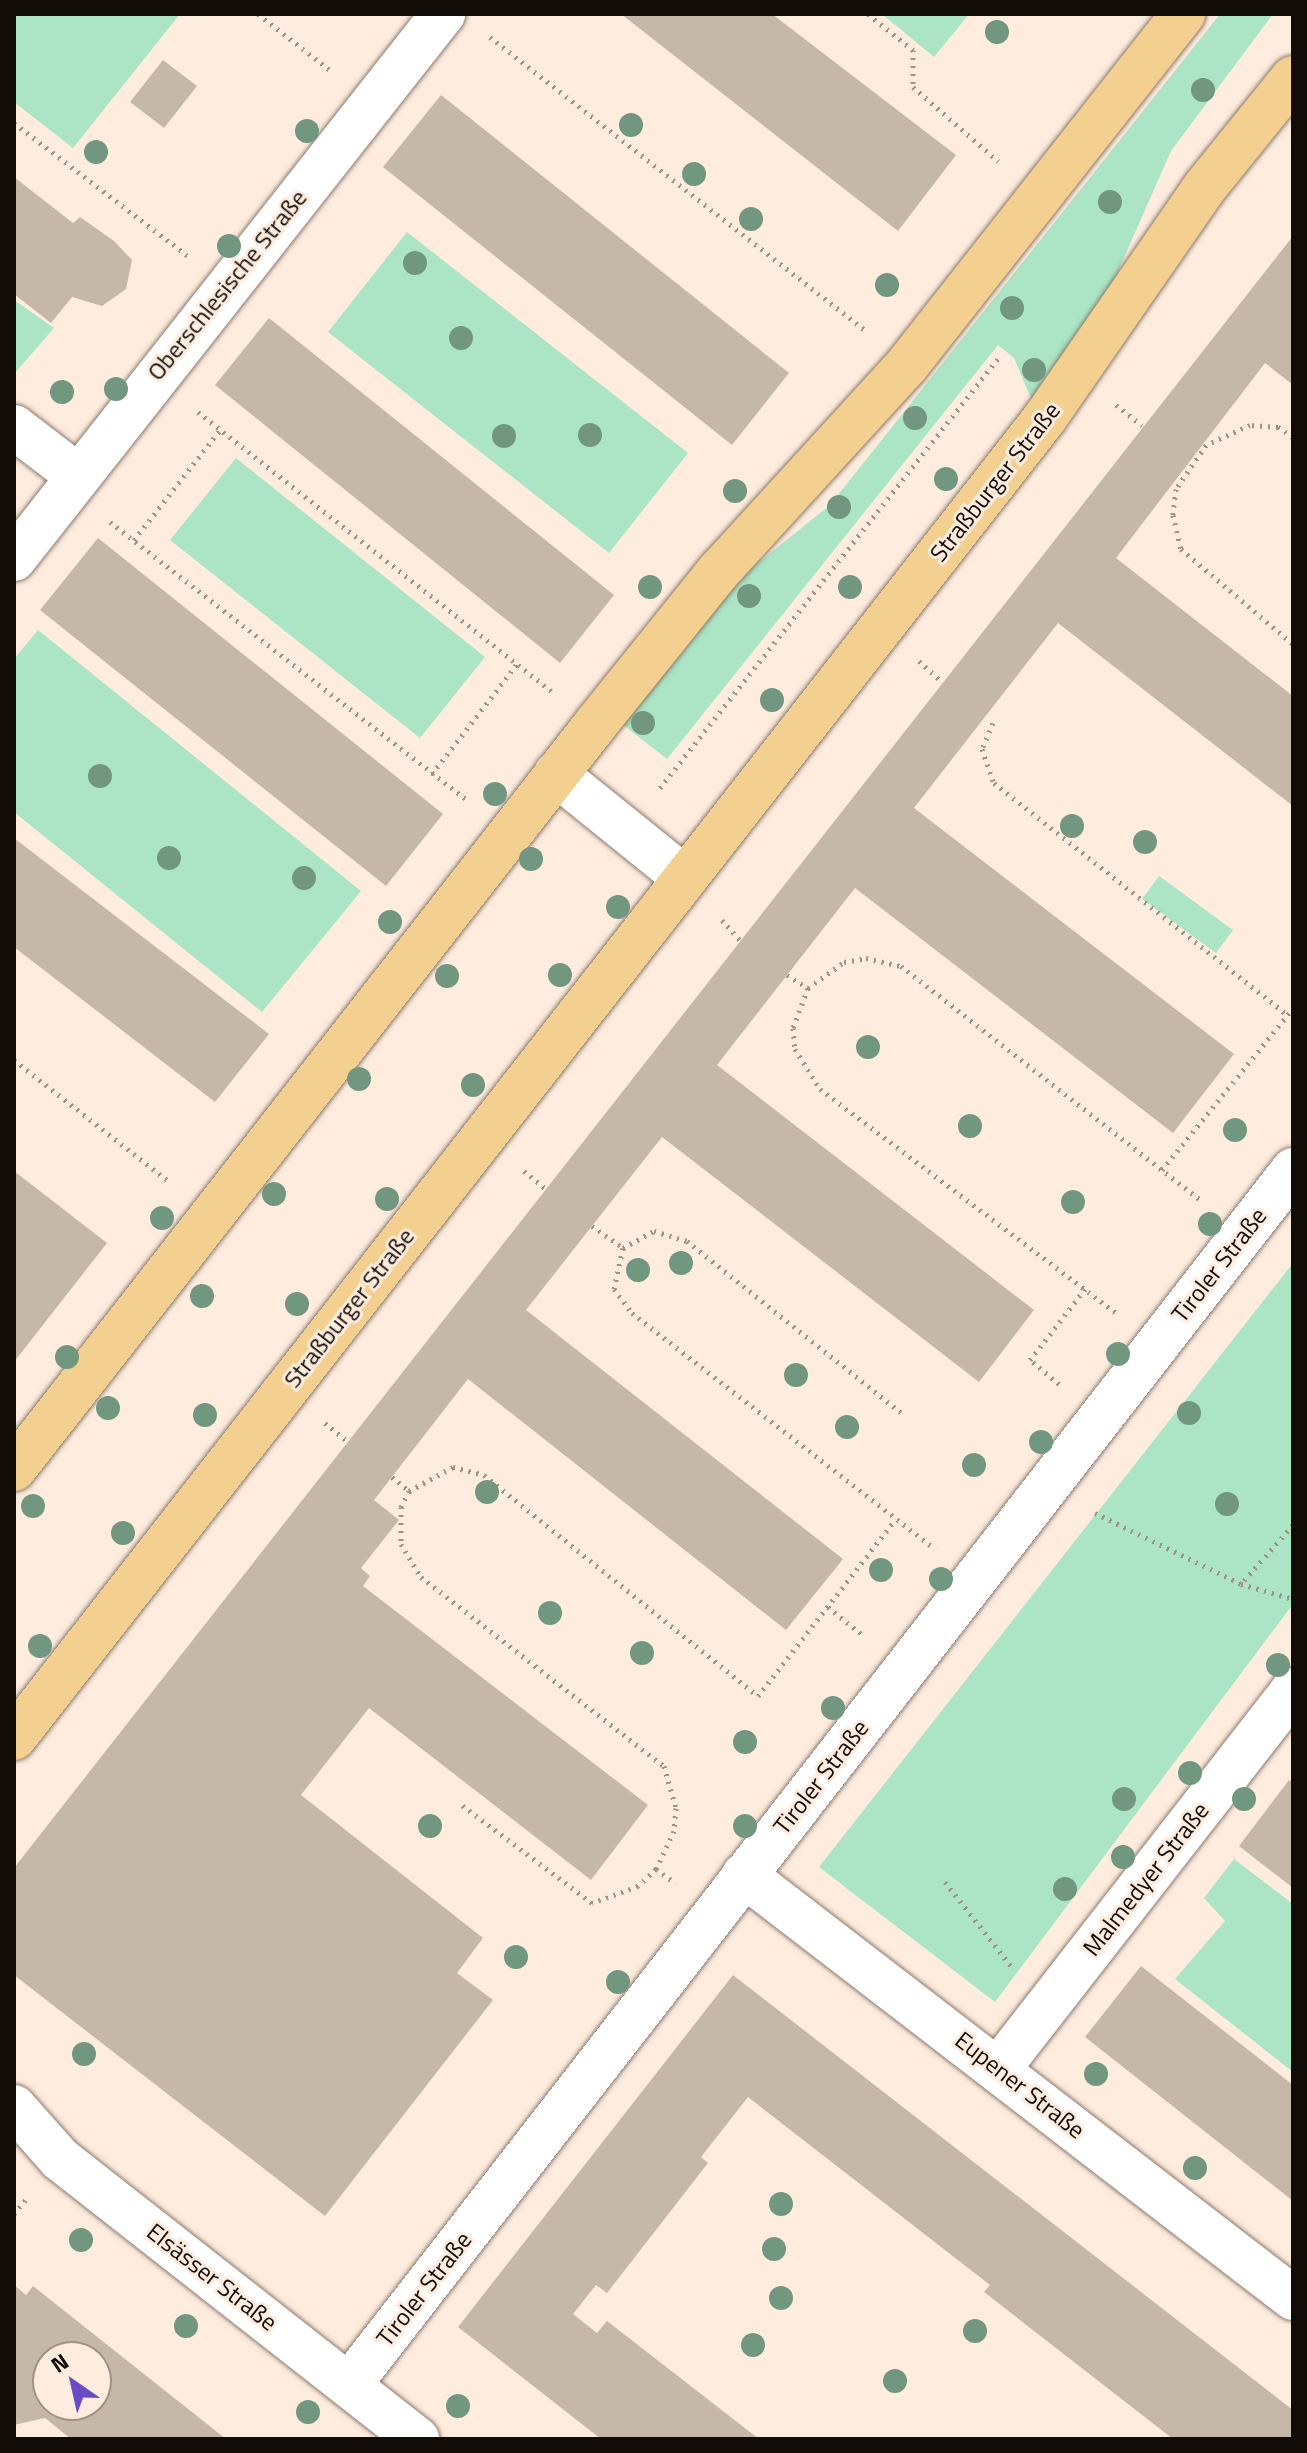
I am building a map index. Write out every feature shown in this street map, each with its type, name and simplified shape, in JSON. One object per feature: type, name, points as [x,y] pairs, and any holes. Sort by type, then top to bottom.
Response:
[{"type":"main road","points":[[14,1469],[595,725],[719,571],[907,365],[1183,14]]},
{"type":"main road","name":"Straßburger Straße","points":[[14,1738],[1045,418],[1205,187],[1293,78]]},
{"type":"street","name":"Oberschlesische Straße","points":[[14,559],[153,377],[443,14]]},
{"type":"street","points":[[14,427],[73,483]]},
{"type":"street","points":[[556,774],[685,878]]},
{"type":"street","name":"Tiroler Straße","points":[[349,2385],[1293,1170]]},
{"type":"street","name":"Malmedyer Straße","points":[[999,2068],[1293,1690]]},
{"type":"street","name":"Eupener Straße","points":[[744,1875],[999,2068],[1293,2298]]},
{"type":"street","name":"Elsässer Straße","points":[[14,2107],[60,2159],[417,2439]]},
{"type":"path","points":[[258,14],[373,105]]},
{"type":"path","points":[[868,14],[913,50],[913,87],[1038,196]]},
{"type":"path","points":[[486,33],[838,308]]},
{"type":"path","points":[[14,123],[227,286]]},
{"type":"path","points":[[627,830],[1000,356]]},
{"type":"path","points":[[153,377],[595,725]]},
{"type":"path","points":[[1293,437],[1278,427],[1250,425],[1206,445],[1176,489],[1173,515],[1181,549],[1293,644]]},
{"type":"path","points":[[134,540],[220,430]]},
{"type":"path","points":[[73,483],[134,540],[431,774],[511,833]]},
{"type":"path","points":[[431,774],[517,664]]},
{"type":"path","points":[[993,723],[982,749],[994,783],[1288,1015]]},
{"type":"path","points":[[1030,1360],[1085,1289],[820,1089],[795,1049],[793,1028],[808,988],[844,962],[866,958],[901,966],[1162,1170],[1293,1008]]},
{"type":"path","points":[[787,975],[808,988]]},
{"type":"path","points":[[14,1060],[213,1214]]},
{"type":"path","points":[[592,1226],[623,1248]]},
{"type":"path","points":[[462,1805],[592,1903],[638,1886],[656,1869],[674,1831],[676,1808],[664,1766],[421,1577],[401,1544],[401,1507],[409,1491],[453,1467],[484,1475],[758,1696],[896,1519],[621,1302],[613,1274],[623,1248],[654,1231],[687,1241],[902,1413]]},
{"type":"path","points":[[392,1477],[409,1491]]},
{"type":"path","points":[[1016,1527],[1094,1513],[1241,1584],[1293,1599]]},
{"type":"path","points":[[1241,1584],[1293,1525]]},
{"type":"path","points":[[945,1882],[1016,1973],[1052,2000]]},
{"type":"green space","points":[[14,14],[180,14],[73,148],[14,102]]},
{"type":"green space","points":[[882,14],[969,14],[934,57]]},
{"type":"green space","points":[[1220,14],[1273,14],[1171,151],[1115,278],[1033,403],[1014,358],[998,345],[667,759],[622,724],[733,583],[830,505]]},
{"type":"green space","points":[[407,232],[688,453],[609,553],[328,332]]},
{"type":"green space","points":[[14,300],[54,328],[14,374]]},
{"type":"green space","points":[[236,458],[485,657],[420,738],[170,540]]},
{"type":"green space","points":[[38,630],[361,891],[262,1012],[14,812],[14,659]]},
{"type":"green space","points":[[1159,876],[1233,930],[1216,953],[1142,899]]},
{"type":"green space","points":[[1293,1263],[1293,1604],[995,2002],[819,1867]]},
{"type":"green space","points":[[1234,1859],[1293,1904],[1293,2072],[1175,1979],[1225,1921],[1204,1898]]},
{"type":"building","points":[[621,14],[772,14],[956,155],[898,231]]},
{"type":"building","points":[[163,60],[197,86],[164,128],[130,102]]},
{"type":"building","points":[[441,95],[789,373],[732,445],[383,167]]},
{"type":"building","points":[[14,177],[73,223],[80,217],[114,241],[132,260],[126,289],[102,306],[72,297],[51,323],[14,294]]},
{"type":"building","points":[[1293,236],[1293,385],[1265,363],[1116,558],[1293,696],[1293,806],[1058,623],[914,808],[1234,1054],[1173,1133],[855,888],[717,1065],[1034,1310],[979,1382],[662,1137],[526,1310],[843,1559],[786,1630],[468,1379],[374,1500],[399,1520],[361,1568],[370,1576],[363,1586],[648,1805],[591,1880],[369,1708],[301,1795],[483,1938],[457,1973],[493,2000],[325,2216],[14,1975],[14,1868]]},
{"type":"building","points":[[269,318],[614,595],[560,663],[215,385]]},
{"type":"building","points":[[98,538],[443,814],[386,886],[40,610]]},
{"type":"building","points":[[14,838],[269,1034],[215,1102],[14,947]]},
{"type":"building","points":[[14,1171],[107,1243],[14,1362]]},
{"type":"building","points":[[1289,1780],[1293,1783],[1293,1888],[1239,1846]]},
{"type":"building","points":[[1141,1966],[1293,2085],[1293,2201],[1085,2037]]},
{"type":"building","points":[[733,1975],[1293,2410],[1293,2439],[1173,2439],[984,2292],[990,2285],[748,2097],[701,2157],[708,2163],[607,2293],[596,2285],[573,2314],[597,2333],[607,2321],[759,2439],[601,2439],[458,2327]]},
{"type":"building","points":[[14,2285],[26,2295],[33,2286],[102,2341],[32,2341],[32,2421],[14,2425]]},
{"type":"building","points":[[112,2349],[226,2439],[71,2439],[49,2421],[112,2421]]}]
